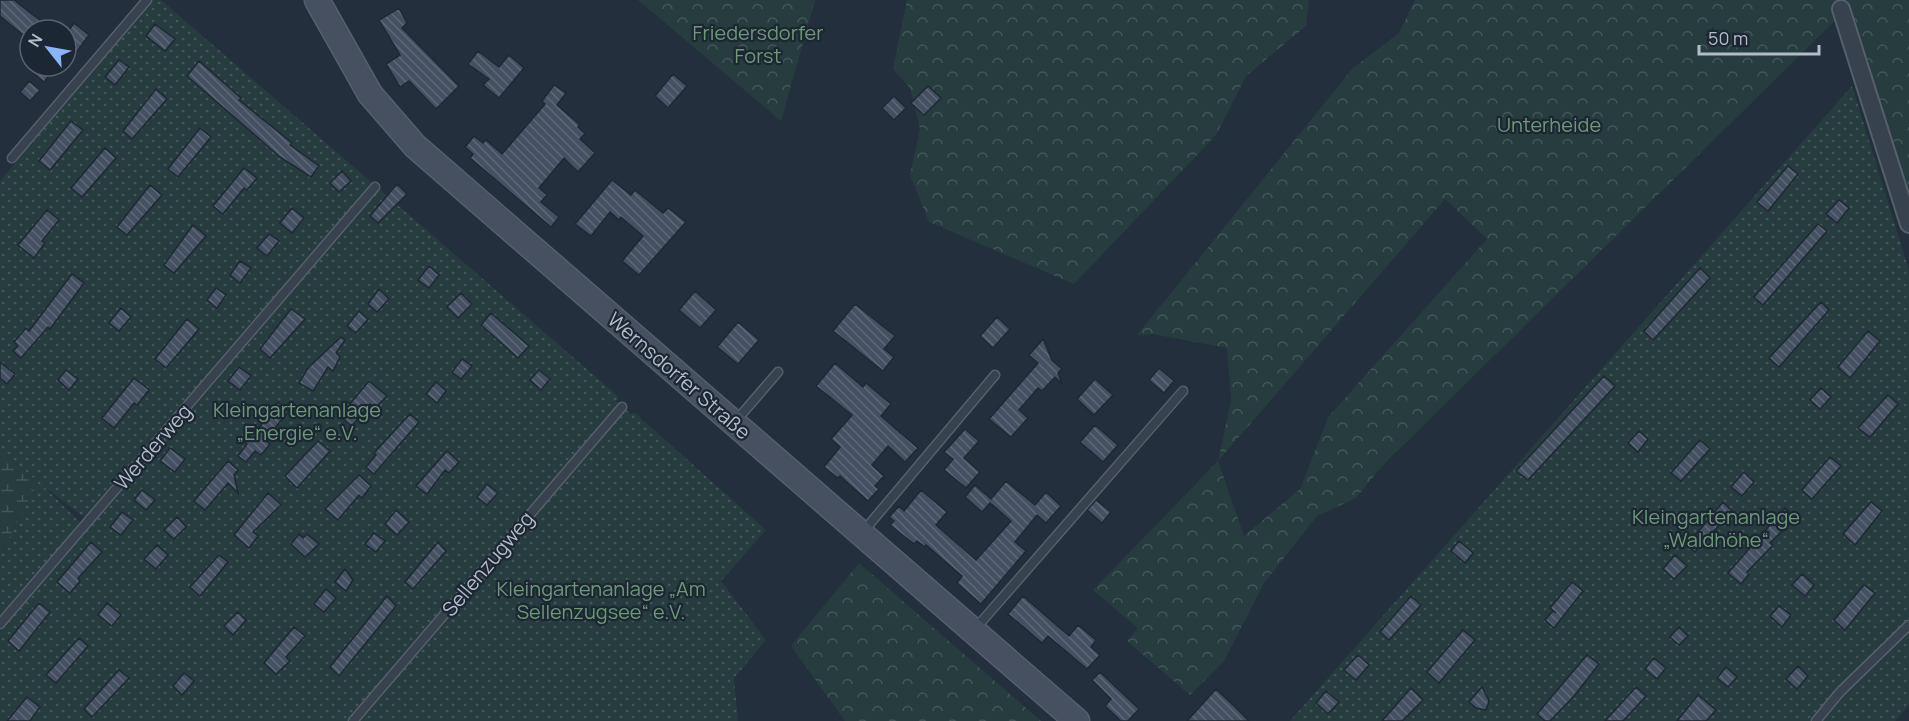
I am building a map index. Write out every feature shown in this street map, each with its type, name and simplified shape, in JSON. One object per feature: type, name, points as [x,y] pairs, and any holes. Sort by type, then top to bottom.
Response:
[{"type":"main road","name":"Wernsdorfer Straße","points":[[317,0],[370,94],[415,146],[1077,721]]},
{"type":"street","points":[[1841,9],[1909,224]]},
{"type":"lane","points":[[12,158],[147,0]]},
{"type":"lane","name":"Werderweg","points":[[0,624],[375,187]]},
{"type":"lane","points":[[734,423],[778,372]]},
{"type":"lane","points":[[861,535],[995,375]]},
{"type":"lane","points":[[972,632],[1183,391]]},
{"type":"lane","name":"Sellenzugweg","points":[[353,721],[622,407]]},
{"type":"lane","points":[[1816,721],[1840,692],[1909,626]]},
{"type":"green space","name":"Kleingartenanlage „Energie“ e.V.","points":[[152,0],[161,0],[619,397],[616,401],[631,414],[634,412],[766,530],[721,581],[766,640],[734,678],[738,721],[0,721],[0,631],[93,524],[43,486],[81,523],[0,617],[0,555],[38,482],[0,449],[0,181]]},
{"type":"green space","name":"Friedersdorfer Forst","points":[[638,0],[815,0],[781,121]]},
{"type":"green space","points":[[907,0],[1309,0],[1306,26],[1246,76],[1216,135],[1074,284],[929,222],[910,175],[920,129],[910,88],[893,69]]},
{"type":"green space","name":"Unterheide","points":[[1415,0],[1909,0],[1909,198],[1848,8],[1382,466],[1356,498],[1317,516],[1264,583],[1224,661],[1190,695],[1127,641],[1138,628],[1093,590],[1218,461],[1231,401],[1227,348],[1153,334],[1137,335],[1353,68],[1399,33]],"holes":[[[1445,199],[1487,239],[1329,416],[1300,489],[1244,536],[1218,461]]]},
{"type":"green space","name":"Kleingartenanlage „Waldhöhe“","points":[[1852,86],[1909,270],[1909,705],[1895,721],[1290,721]]},
{"type":"green space","points":[[0,449],[38,482],[0,555]]},
{"type":"green space","points":[[859,563],[1041,721],[845,721],[791,646]]},
{"type":"building","points":[[0,0],[14,0],[37,18],[18,18],[18,31],[0,16]]},
{"type":"building","points":[[399,8],[407,23],[402,28],[459,86],[436,109],[409,81],[400,87],[386,64],[400,55],[379,20]]},
{"type":"building","points":[[155,24],[175,39],[165,51],[146,36]]},
{"type":"building","points":[[78,26],[89,35],[78,50]]},
{"type":"building","points":[[478,51],[499,67],[509,55],[524,68],[499,98],[483,85],[489,79],[468,64]]},
{"type":"building","points":[[119,60],[129,67],[115,85],[105,77]]},
{"type":"building","points":[[199,61],[241,98],[239,100],[292,143],[290,145],[319,166],[311,177],[280,157],[187,76]]},
{"type":"building","points":[[673,74],[687,86],[668,108],[655,96]]},
{"type":"building","points":[[29,81],[40,90],[30,101],[20,92]]},
{"type":"building","points":[[554,85],[566,93],[557,105],[580,125],[578,127],[585,134],[580,139],[595,153],[578,172],[564,158],[539,188],[547,195],[541,202],[559,217],[551,227],[470,158],[473,154],[465,147],[474,136],[483,143],[486,140],[502,154],[545,104],[542,101]]},
{"type":"building","points":[[928,86],[941,98],[924,115],[911,103]]},
{"type":"building","points":[[156,89],[167,99],[132,139],[123,131]]},
{"type":"building","points":[[894,96],[906,108],[894,120],[882,108]]},
{"type":"building","points":[[71,121],[83,130],[50,170],[39,161]]},
{"type":"building","points":[[200,128],[211,137],[178,177],[168,169]]},
{"type":"building","points":[[105,148],[116,158],[82,197],[71,188]]},
{"type":"building","points":[[1788,166],[1798,174],[1768,211],[1757,202]]},
{"type":"building","points":[[244,168],[257,178],[247,190],[244,188],[223,214],[213,206]]},
{"type":"building","points":[[342,171],[351,181],[339,192],[330,183]]},
{"type":"building","points":[[612,180],[631,195],[635,190],[663,213],[668,208],[686,222],[639,275],[622,261],[643,236],[621,217],[619,220],[610,212],[591,236],[575,224]]},
{"type":"building","points":[[397,184],[407,194],[378,223],[370,216]]},
{"type":"building","points":[[150,185],[162,195],[127,235],[117,227]]},
{"type":"building","points":[[1839,200],[1849,208],[1837,223],[1826,214]]},
{"type":"building","points":[[292,208],[304,218],[292,233],[280,223]]},
{"type":"building","points":[[47,210],[59,220],[42,241],[45,243],[34,258],[18,245]]},
{"type":"building","points":[[1818,224],[1827,231],[1763,305],[1754,297]]},
{"type":"building","points":[[193,225],[206,236],[174,273],[164,265]]},
{"type":"building","points":[[269,234],[279,241],[267,256],[257,248]]},
{"type":"building","points":[[240,261],[251,268],[240,283],[230,275]]},
{"type":"building","points":[[429,266],[439,275],[429,288],[418,280]]},
{"type":"building","points":[[1700,268],[1710,278],[1653,340],[1644,331]]},
{"type":"building","points":[[72,274],[84,283],[50,329],[48,327],[21,358],[13,351],[18,346],[14,342],[26,328],[29,331]]},
{"type":"building","points":[[216,288],[226,295],[217,308],[207,300]]},
{"type":"building","points":[[379,289],[389,299],[377,312],[368,304]]},
{"type":"building","points":[[695,291],[716,310],[700,328],[679,310]]},
{"type":"building","points":[[461,293],[472,304],[458,318],[447,307]]},
{"type":"building","points":[[1821,302],[1829,310],[1779,367],[1769,358]]},
{"type":"building","points":[[855,304],[895,336],[884,349],[894,357],[883,371],[833,331]]},
{"type":"building","points":[[121,308],[131,317],[119,331],[109,323]]},
{"type":"building","points":[[291,309],[305,319],[270,358],[260,349]]},
{"type":"building","points":[[359,311],[368,319],[356,333],[347,326]]},
{"type":"building","points":[[491,313],[529,346],[518,358],[481,325]]},
{"type":"building","points":[[997,317],[1010,329],[993,348],[980,336]]},
{"type":"building","points":[[187,319],[199,329],[166,368],[155,359]]},
{"type":"building","points":[[738,322],[759,340],[738,364],[717,347]]},
{"type":"building","points":[[1868,331],[1880,341],[1850,378],[1838,367]]},
{"type":"building","points":[[341,337],[345,340],[336,353],[340,357],[333,371],[328,367],[313,391],[299,383],[308,368]]},
{"type":"building","points":[[1043,339],[1052,360],[1062,369],[1058,373],[1062,384],[1055,377],[1042,391],[1038,388],[1019,410],[1028,418],[1011,437],[989,419],[1038,363],[1029,355]]},
{"type":"building","points":[[462,359],[472,366],[461,379],[452,372]]},
{"type":"building","points":[[0,362],[15,374],[7,384],[0,378]]},
{"type":"building","points":[[835,363],[863,387],[866,383],[891,404],[881,416],[918,448],[905,462],[888,446],[872,465],[884,476],[875,486],[879,489],[868,501],[840,476],[838,478],[824,467],[840,447],[831,439],[852,415],[816,386]]},
{"type":"building","points":[[239,367],[251,376],[240,390],[228,381]]},
{"type":"building","points":[[1159,368],[1174,381],[1164,393],[1149,380]]},
{"type":"building","points":[[66,370],[78,379],[69,390],[58,380]]},
{"type":"building","points":[[539,370],[550,379],[541,390],[530,380]]},
{"type":"building","points":[[1604,376],[1615,386],[1528,480],[1516,471]]},
{"type":"building","points":[[134,378],[149,390],[137,405],[134,403],[114,428],[102,418]]},
{"type":"building","points":[[1095,379],[1113,395],[1094,415],[1077,399]]},
{"type":"building","points":[[369,381],[387,396],[375,408],[370,404],[352,426],[337,414],[348,402],[350,404]]},
{"type":"building","points":[[436,382],[446,391],[437,403],[426,394]]},
{"type":"building","points":[[1821,388],[1831,397],[1820,409],[1810,400]]},
{"type":"building","points":[[1888,395],[1898,404],[1870,437],[1858,428]]},
{"type":"building","points":[[278,402],[288,412],[265,440],[270,444],[261,455],[255,451],[246,462],[238,456],[247,444],[245,442],[254,431],[256,432]]},
{"type":"building","points":[[410,414],[419,422],[374,474],[366,467],[376,455],[374,453]]},
{"type":"building","points":[[1095,425],[1118,445],[1103,462],[1080,442]]},
{"type":"building","points":[[965,429],[979,441],[964,458],[980,472],[966,488],[944,470],[953,459],[944,452]]},
{"type":"building","points":[[1639,431],[1648,439],[1638,452],[1628,443]]},
{"type":"building","points":[[1700,440],[1710,449],[1681,481],[1671,473]]},
{"type":"building","points":[[318,441],[330,451],[297,488],[285,476]]},
{"type":"building","points":[[170,448],[185,459],[175,472],[160,461]]},
{"type":"building","points":[[447,451],[459,462],[449,473],[445,470],[427,494],[416,486]]},
{"type":"building","points":[[1830,457],[1841,466],[1812,499],[1802,490]]},
{"type":"building","points":[[228,461],[238,470],[234,475],[238,493],[228,483],[205,510],[194,501]]},
{"type":"building","points":[[1744,472],[1754,482],[1742,496],[1731,487]]},
{"type":"building","points":[[359,475],[371,486],[362,498],[359,495],[338,520],[325,509]]},
{"type":"building","points":[[1006,481],[1035,505],[1046,492],[1061,506],[1046,523],[1037,515],[1015,542],[1026,551],[981,604],[957,583],[962,576],[926,545],[925,547],[917,541],[914,544],[890,525],[894,521],[889,517],[899,506],[904,511],[921,490],[947,512],[936,525],[976,560],[1011,521],[990,503],[982,512],[965,497],[975,485],[991,499]]},
{"type":"building","points":[[487,484],[498,493],[487,505],[477,497]]},
{"type":"building","points":[[142,490],[155,500],[146,510],[134,500]]},
{"type":"building","points":[[268,493],[281,505],[253,532],[258,536],[249,548],[234,535]]},
{"type":"building","points":[[1096,500],[1111,512],[1102,523],[1087,510]]},
{"type":"building","points":[[1723,502],[1732,511],[1695,552],[1687,545]]},
{"type":"building","points":[[1871,502],[1882,511],[1855,545],[1843,534]]},
{"type":"building","points":[[1785,508],[1795,518],[1770,543],[1773,545],[1747,572],[1749,574],[1741,584],[1728,573]]},
{"type":"building","points":[[396,510],[409,522],[397,535],[385,524]]},
{"type":"building","points":[[122,512],[133,520],[121,535],[110,527]]},
{"type":"building","points":[[177,517],[186,527],[174,539],[164,530]]},
{"type":"building","points":[[374,533],[385,541],[376,552],[365,544]]},
{"type":"building","points":[[299,534],[303,538],[307,534],[319,544],[305,557],[291,544]]},
{"type":"building","points":[[1459,541],[1473,553],[1465,563],[1451,551]]},
{"type":"building","points":[[91,542],[102,552],[78,578],[80,581],[70,593],[57,582]]},
{"type":"building","points":[[438,542],[446,551],[413,589],[405,582]]},
{"type":"building","points":[[157,545],[168,555],[156,569],[144,559]]},
{"type":"building","points":[[219,555],[228,562],[200,596],[190,587]]},
{"type":"building","points":[[1675,555],[1687,566],[1674,579],[1663,569]]},
{"type":"building","points":[[345,569],[353,580],[346,591],[335,582]]},
{"type":"building","points":[[1802,574],[1814,585],[1805,596],[1792,585]]},
{"type":"building","points":[[1572,582],[1583,591],[1554,628],[1545,620],[1553,611],[1556,613],[1550,608]]},
{"type":"building","points":[[1864,585],[1875,593],[1845,630],[1834,620]]},
{"type":"building","points":[[326,589],[336,598],[324,612],[314,604]]},
{"type":"building","points":[[387,596],[396,606],[339,676],[330,667]]},
{"type":"building","points":[[1023,596],[1069,636],[1078,625],[1096,640],[1091,647],[1100,655],[1087,669],[1048,636],[1042,643],[1008,614]]},
{"type":"building","points":[[1411,596],[1421,605],[1389,640],[1380,632]]},
{"type":"building","points":[[39,603],[50,612],[19,651],[8,641]]},
{"type":"building","points":[[107,603],[121,615],[112,626],[98,615]]},
{"type":"building","points":[[1779,606],[1791,615],[1782,627],[1770,616]]},
{"type":"building","points":[[238,612],[246,620],[233,635],[224,626]]},
{"type":"building","points":[[294,627],[305,636],[286,657],[290,661],[276,674],[264,663]]},
{"type":"building","points":[[1679,627],[1688,636],[1679,645],[1670,637]]},
{"type":"building","points":[[1463,630],[1475,640],[1439,683],[1427,672]]},
{"type":"building","points":[[79,638],[88,646],[56,683],[46,675]]},
{"type":"building","points":[[1358,655],[1369,665],[1356,680],[1344,670]]},
{"type":"building","points":[[1587,655],[1599,664],[1574,696],[1550,721],[1545,721],[1537,714]]},
{"type":"building","points":[[1654,658],[1666,668],[1657,679],[1645,669]]},
{"type":"building","points":[[1798,666],[1808,676],[1797,689],[1786,679]]},
{"type":"building","points":[[1726,667],[1737,677],[1728,687],[1717,678]]},
{"type":"building","points":[[119,670],[129,678],[92,717],[84,709]]},
{"type":"building","points":[[1100,672],[1139,709],[1128,721],[1121,721],[1105,706],[1111,699],[1092,680]]},
{"type":"building","points":[[184,673],[194,681],[182,695],[173,686]]},
{"type":"building","points":[[1482,687],[1489,701],[1486,710],[1476,708],[1469,702]]},
{"type":"building","points":[[1636,687],[1646,696],[1623,721],[1605,721]]},
{"type":"building","points":[[1411,688],[1423,700],[1402,721],[1382,721]]},
{"type":"building","points":[[1216,689],[1234,706],[1249,721],[1187,721]]},
{"type":"building","points":[[1326,691],[1339,702],[1328,714],[1316,703]]},
{"type":"building","points":[[1698,695],[1716,710],[1706,721],[1677,721]]},
{"type":"building","points":[[27,697],[40,707],[30,721],[7,721]]},
{"type":"park label","name":"Kleingartenanlage „Am Sellenzugsee“ e.V.","points":[[601,600]]}]
